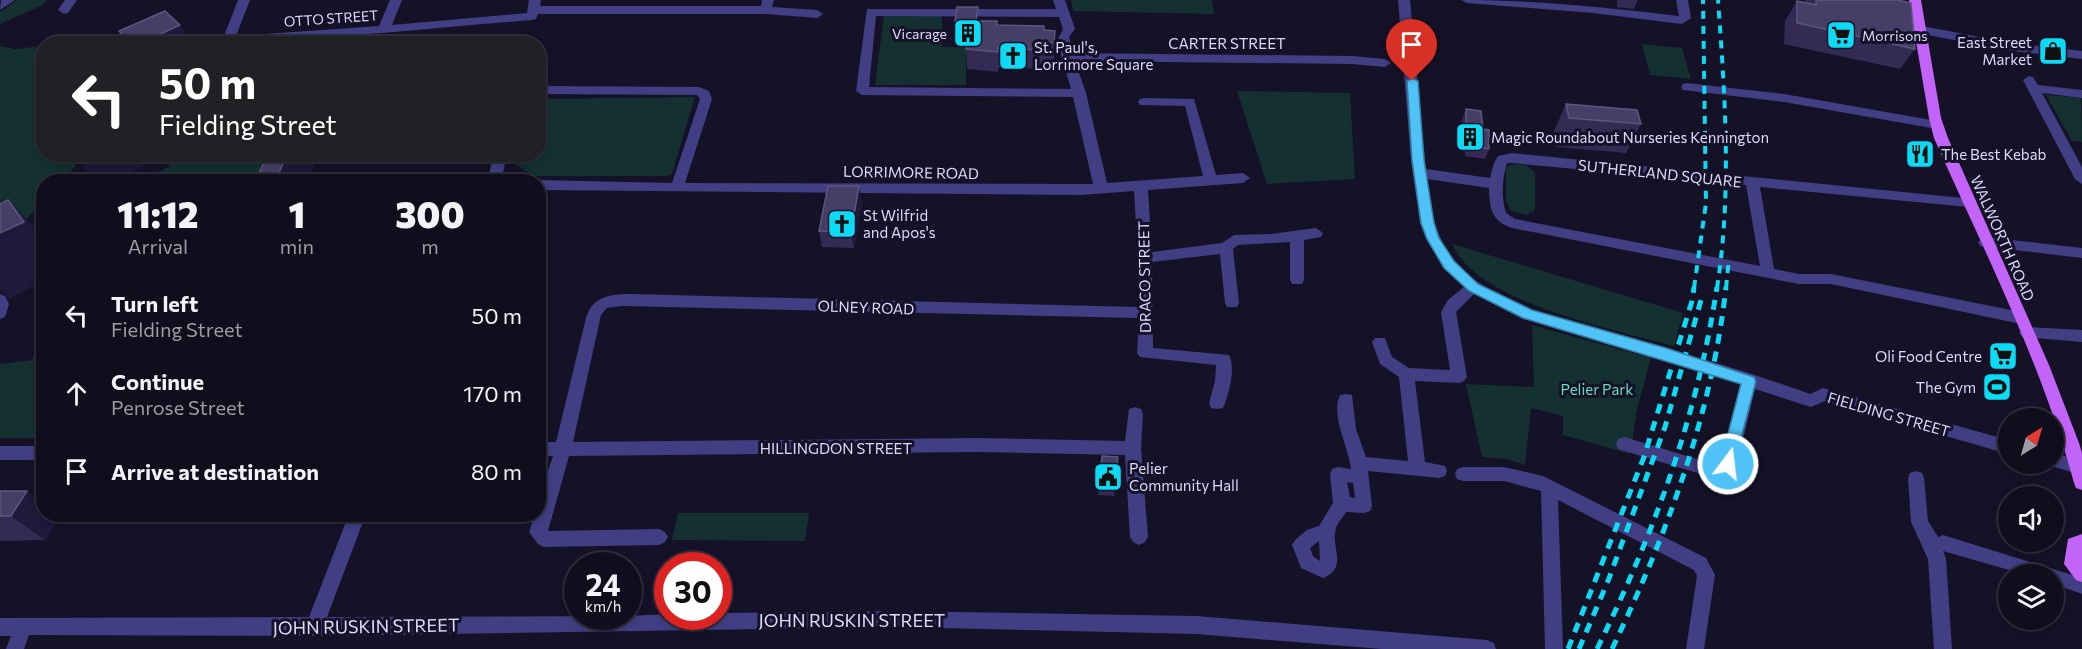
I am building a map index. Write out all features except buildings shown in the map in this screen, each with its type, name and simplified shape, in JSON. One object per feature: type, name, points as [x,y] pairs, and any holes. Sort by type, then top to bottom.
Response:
[{"type":"main road","name":"WALWORTH ROAD","points":[[1916,3],[1937,125],[1985,242],[2045,376],[2080,475]]},
{"type":"main road","points":[[2082,542],[2074,544],[2072,550],[2073,564],[2082,574]]},
{"type":"street","points":[[0,6],[9,0]]},
{"type":"street","points":[[230,36],[244,0]]},
{"type":"street","points":[[384,29],[396,0]]},
{"type":"street","points":[[1059,0],[1069,29],[1063,37],[1080,93],[1101,188]]},
{"type":"street","name":"FIELDING STREET","points":[[1404,0],[1427,223],[1433,239],[1449,264],[1473,288],[1541,319],[1666,354],[1811,401],[1823,394],[1998,444]]},
{"type":"street","points":[[1467,0],[1684,20],[1682,0]]},
{"type":"street","points":[[1903,4],[1916,3]]},
{"type":"street","name":"OTTO STREET","points":[[276,36],[384,29],[533,8],[767,5],[817,14]]},
{"type":"street","points":[[1064,13],[872,12],[862,91],[1080,93]]},
{"type":"street","points":[[1922,30],[2014,52],[2082,55]]},
{"type":"street","name":"CARTER STREET","points":[[1069,57],[1352,60],[1385,63]]},
{"type":"street","points":[[2082,94],[2031,84],[2082,179]]},
{"type":"street","points":[[1687,87],[1784,98],[1937,125]]},
{"type":"street","points":[[546,90],[699,91],[705,94],[706,99],[677,188]]},
{"type":"street","points":[[1144,102],[1190,102],[1211,180]]},
{"type":"street","name":"SUTHERLAND SQUARE","points":[[1768,273],[1752,182],[1507,159],[1498,164],[1497,207],[1500,214],[1512,223],[1798,279],[1824,278],[2020,318]]},
{"type":"street","name":"LORRIMORE ROAD","points":[[546,185],[677,188],[1101,188],[1243,178]]},
{"type":"street","points":[[1421,180],[1497,184]]},
{"type":"street","points":[[1752,182],[1968,202]]},
{"type":"street","name":"DRACO STREET","points":[[1141,186],[1146,258],[1145,353],[1224,359],[1223,381],[1217,403]]},
{"type":"street","points":[[1146,258],[1226,248],[1234,240],[1316,233]]},
{"type":"street","points":[[1297,236],[1297,280]]},
{"type":"street","points":[[1985,242],[2082,253]]},
{"type":"street","points":[[1226,248],[1232,303]]},
{"type":"street","points":[[1380,342],[1385,360],[1406,374],[1460,377],[1448,312],[1453,304],[1473,288]]},
{"type":"street","points":[[0,300],[2,304],[0,313]]},
{"type":"street","name":"OLNEY ROAD","points":[[563,449],[592,318],[596,309],[603,303],[626,301],[1137,313],[1147,310]]},
{"type":"street","points":[[2027,333],[2082,336]]},
{"type":"street","points":[[1406,374],[1417,468]]},
{"type":"street","points":[[1624,444],[1707,469],[1723,470],[1731,456],[1749,381]]},
{"type":"street","points":[[1327,531],[1327,527],[1342,504],[1364,506],[1353,439],[1348,430],[1346,400]]},
{"type":"street","points":[[1135,414],[1133,448],[1139,537]]},
{"type":"street","name":"HILLINGDON STREET","points":[[546,449],[977,445],[1133,448]]},
{"type":"street","points":[[546,505],[563,449]]},
{"type":"street","points":[[0,453],[36,453]]},
{"type":"street","points":[[2064,466],[2080,475]]},
{"type":"street","points":[[1359,470],[1417,468],[1439,471]]},
{"type":"street","points":[[1463,474],[1521,476],[1549,486],[1700,564],[1706,575],[1695,649]]},
{"type":"street","points":[[1916,478],[1920,522],[1931,541],[1937,559],[1943,649]]},
{"type":"street","points":[[1549,486],[1554,649]]},
{"type":"street","points":[[314,627],[355,522]]},
{"type":"street","points":[[541,522],[538,532],[544,539],[659,537]]},
{"type":"street","points":[[1943,543],[2014,564]]},
{"type":"street","points":[[2064,580],[2082,586]]},
{"type":"street","name":"JOHN RUSKIN STREET","points":[[0,627],[314,627],[914,619],[1196,625],[1487,649]]},
{"type":"street","points":[[15,649],[23,628]]},
{"type":"green space","points":[[17,0],[46,0],[43,5],[0,24],[0,12]]},
{"type":"green space","points":[[1071,0],[1212,0],[1214,14],[1073,11]]},
{"type":"green space","points":[[884,15],[942,16],[942,47],[966,47],[966,85],[875,85]]},
{"type":"green space","points":[[1642,44],[1682,48],[1691,79],[1650,75]]},
{"type":"green space","points":[[0,46],[15,49],[36,47],[36,162],[79,162],[68,174],[36,174],[36,209],[0,248]]},
{"type":"green space","points":[[1237,91],[1350,93],[1355,179],[1267,184]]},
{"type":"green space","points":[[2046,95],[2081,98],[2082,142],[2072,141]]},
{"type":"green space","points":[[695,97],[672,174],[667,176],[530,174],[514,162],[546,162],[546,99]]},
{"type":"green space","points":[[167,162],[278,162],[277,174],[155,174],[170,166]]},
{"type":"green space","points":[[1513,164],[1526,165],[1535,173],[1535,208],[1526,215],[1510,210],[1506,200],[1506,167]]},
{"type":"green space","points":[[1452,244],[1683,313],[1674,346],[1585,322],[1518,298],[1489,283],[1466,265]]},
{"type":"green space","name":"Pelier Park","points":[[1532,325],[1651,358],[1637,410],[1630,454],[1563,435],[1563,416],[1531,408],[1525,465],[1507,459],[1482,457],[1466,384],[1534,387]]},
{"type":"green space","points":[[36,349],[36,438],[0,438],[0,364],[32,360]]},
{"type":"green space","points":[[678,513],[809,513],[805,541],[672,540]]},
{"type":"railway","points":[[1694,288],[1706,203],[1703,0]]},
{"type":"railway","points":[[1717,288],[1722,252],[1726,180],[1725,108],[1718,0]]},
{"type":"railway","points":[[1726,288],[1729,258]]},
{"type":"railway","points":[[1568,649],[1644,457],[1692,301],[1694,287]]},
{"type":"railway","points":[[1597,649],[1655,517],[1686,428],[1698,382],[1717,287]]},
{"type":"railway","points":[[1612,649],[1651,562],[1684,473],[1710,381],[1726,287]]},
{"type":"railway","points":[[1579,649],[1608,581],[1665,427],[1703,293]]},
{"type":"place","name":"Vicarage","points":[[968,33]]},
{"type":"place","name":"Morrisons","points":[[1841,35]]},
{"type":"place","name":"East Street Market","points":[[2053,51]]},
{"type":"place","name":"St. Paul's, Lorrimore Square","points":[[1013,56]]},
{"type":"place","name":"Magic Roundabout Nurseries Kennington","points":[[1470,137]]},
{"type":"place","name":"The Best Kebab","points":[[1920,154]]},
{"type":"place","name":"St Wilfrid and Apos's","points":[[842,224]]},
{"type":"place","name":"Oli Food Centre","points":[[2003,356]]},
{"type":"place","name":"The Gym","points":[[1997,387]]},
{"type":"place","name":"Pelier Community Hall","points":[[1108,477]]},
{"type":"route","points":[[1412,81],[1420,182],[1427,223],[1433,239],[1449,264],[1473,288],[1528,315],[1666,354],[1749,381],[1728,464]]}]
